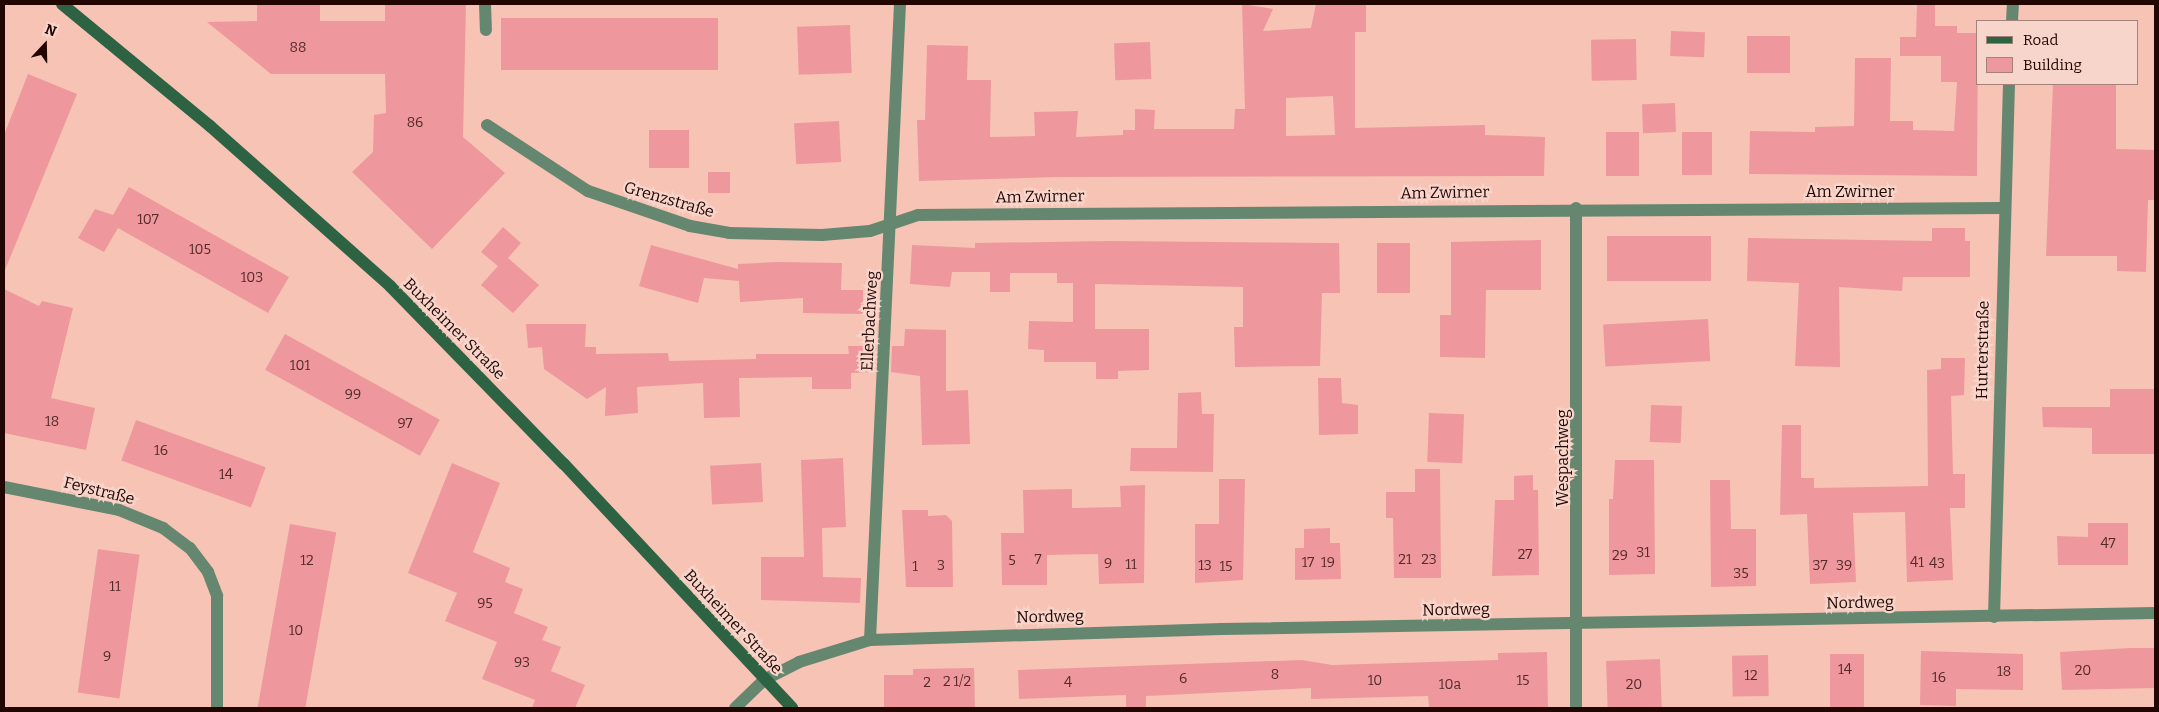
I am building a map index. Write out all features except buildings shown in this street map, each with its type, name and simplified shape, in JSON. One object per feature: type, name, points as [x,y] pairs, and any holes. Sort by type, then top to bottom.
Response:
[{"type":"main road","name":"Buxheimer Straße","points":[[62,4],[210,126],[390,286],[564,464],[792,708]]},
{"type":"street","points":[[485,4],[486,30]]},
{"type":"street","name":"Ellerbachweg","points":[[870,640],[900,4]]},
{"type":"street","points":[[2012,20],[2013,4]]},
{"type":"street","name":"Hurterstraße","points":[[1994,617],[2002,208],[2009,85]]},
{"type":"street","name":"Grenzstraße","points":[[488,125],[588,191],[690,226],[729,233],[822,235],[891,226]]},
{"type":"street","name":"Am Zwirner","points":[[891,226],[918,215],[1576,208],[2002,208]]},
{"type":"street","name":"Wespachweg","points":[[1576,208],[1576,708]]},
{"type":"street","name":"Feystraße","points":[[4,487],[120,510],[163,528],[190,548],[208,572],[217,596],[217,708]]},
{"type":"street","name":"Nordweg","points":[[735,708],[764,680],[799,662],[870,640],[1222,629],[1577,625],[2155,613]]}]
